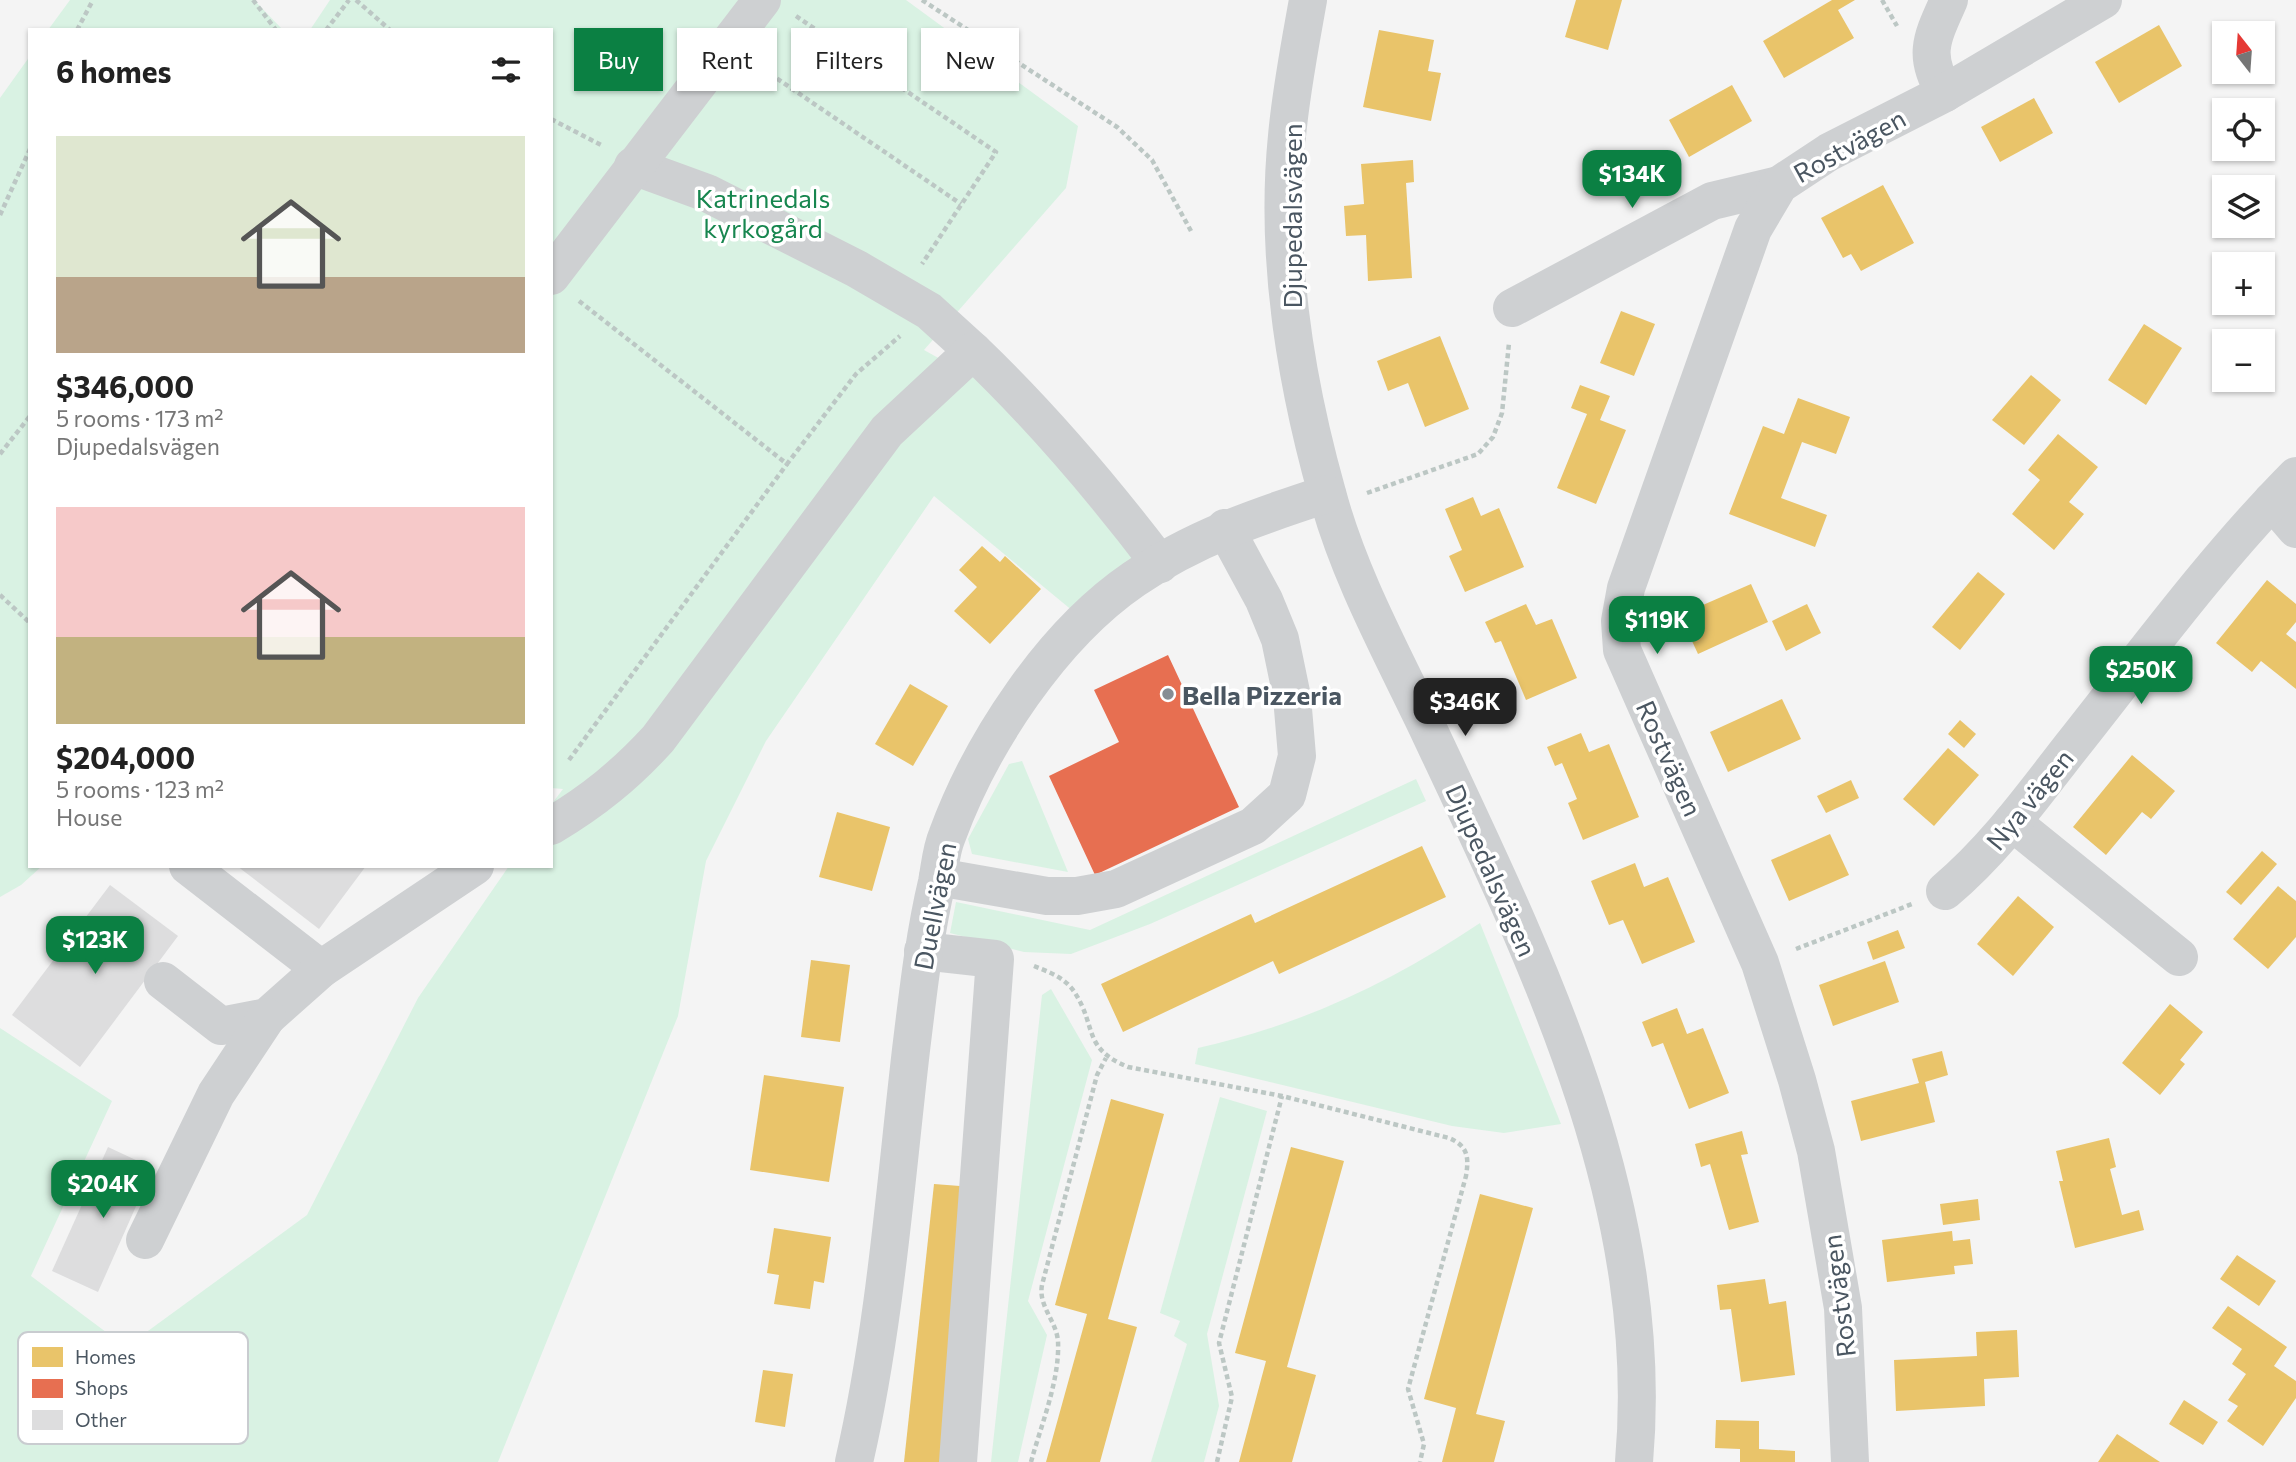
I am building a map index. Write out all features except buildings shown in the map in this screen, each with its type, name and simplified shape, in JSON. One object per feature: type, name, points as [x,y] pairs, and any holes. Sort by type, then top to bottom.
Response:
[{"type":"street","name":"Djupedalsvägen","points":[[1308,0],[1287,139],[1286,243],[1291,324],[1343,495],[1361,582],[1479,838],[1558,1023],[1592,1117],[1616,1208],[1630,1298],[1637,1420],[1634,1462]]},
{"type":"street","points":[[1945,93],[1933,73],[1931,40],[1949,0]]},
{"type":"street","name":"Rostvägen","points":[[1850,1462],[1843,1308],[1816,1151],[1800,1092],[1759,963],[1622,650],[1620,621],[1626,588],[1753,229],[1779,185],[1829,152],[1945,93],[2103,0]]},
{"type":"street","points":[[562,286],[633,166],[778,8]]},
{"type":"street","points":[[633,166],[707,193],[916,303],[973,351],[1107,495],[1160,564]]},
{"type":"street","points":[[1512,307],[1712,201],[1779,185]]},
{"type":"street","points":[[553,825],[596,799],[627,773],[658,739],[887,431],[973,351]]},
{"type":"street","points":[[2284,488],[2296,529]]},
{"type":"street","name":"Nya vägen","points":[[1945,891],[1972,869],[2012,822],[2206,576],[2284,488]]},
{"type":"street","name":"Duellvägen","points":[[854,1462],[883,1299],[923,950],[946,837],[1002,724],[1063,645],[1100,606],[1135,578],[1225,528],[1343,495]]},
{"type":"street","points":[[938,877],[1047,895],[1077,896],[1116,889],[1253,826],[1287,794],[1297,756],[1292,697],[1280,639],[1264,600],[1225,528]]},
{"type":"street","points":[[2012,822],[2179,957]]},
{"type":"street","points":[[191,868],[321,969]]},
{"type":"street","points":[[145,1240],[216,1094],[267,1017],[321,969],[472,868]]},
{"type":"street","points":[[923,950],[995,959],[958,1462]]},
{"type":"street","points":[[163,981],[221,1026],[267,1017]]},
{"type":"path","points":[[78,28],[93,0]]},
{"type":"path","points":[[253,0],[274,28]]},
{"type":"path","points":[[328,28],[349,0]]},
{"type":"path","points":[[356,0],[388,28]]},
{"type":"path","points":[[922,0],[1117,127],[1152,160],[1191,231]]},
{"type":"path","points":[[569,760],[787,464],[856,374],[916,303],[961,204],[996,152],[778,8]]},
{"type":"path","points":[[777,78],[961,204]]},
{"type":"path","points":[[553,120],[598,143],[633,166]]},
{"type":"path","points":[[0,215],[28,153]]},
{"type":"path","points":[[562,286],[787,464]]},
{"type":"path","points":[[1343,495],[1478,454],[1493,437],[1502,413],[1512,307]]},
{"type":"path","points":[[0,454],[28,419]]},
{"type":"path","points":[[0,595],[28,620]]},
{"type":"path","points":[[1759,963],[1945,891]]},
{"type":"path","points":[[995,959],[1032,965],[1058,975],[1075,992],[1094,1039],[1107,1058],[1128,1067],[1282,1096],[1449,1138],[1466,1150],[1466,1176],[1408,1389],[1423,1444],[1420,1462]]},
{"type":"path","points":[[1031,1462],[1055,1372],[1058,1340],[1040,1298],[1042,1285],[1097,1075],[1107,1058]]},
{"type":"path","points":[[1217,1462],[1232,1397],[1219,1343],[1282,1096]]},
{"type":"green space","points":[[70,0],[254,0],[281,28],[49,28]]},
{"type":"green space","name":"Katrinedals kyrkogård","points":[[330,0],[906,0],[944,28],[921,28],[921,91],[1019,91],[1019,83],[1078,126],[1066,188],[924,350],[994,389],[1133,558],[1091,626],[934,496],[766,741],[706,861],[678,1016],[498,1462],[0,1462],[0,1028],[112,1101],[31,1276],[106,1332],[18,1332],[18,1444],[248,1444],[248,1332],[147,1332],[307,1215],[418,998],[508,868],[553,868],[553,802],[563,789],[553,788],[553,28],[311,28]]},
{"type":"green space","points":[[28,59],[28,868],[40,868],[21,885],[0,897],[0,98]]},
{"type":"green space","points":[[1022,761],[1068,872],[972,854],[968,839],[1009,764]]},
{"type":"green space","points":[[1416,779],[1426,801],[1150,924],[1071,954],[1024,952],[950,933],[956,902],[1090,930]]},
{"type":"green space","points":[[1480,923],[1561,1124],[1504,1133],[1452,1126],[1195,1064],[1198,1048],[1274,1027],[1345,999],[1413,964]]},
{"type":"green space","points":[[1051,989],[1092,1060],[1028,1301],[1047,1335],[1018,1462],[991,1462],[1042,995]]},
{"type":"green space","points":[[1220,1097],[1267,1111],[1207,1334],[1219,1406],[1204,1462],[1151,1462],[1187,1344],[1174,1336],[1180,1321],[1160,1313]]},
{"type":"place","name":"Bella Pizzeria","points":[[1168,694]]}]
